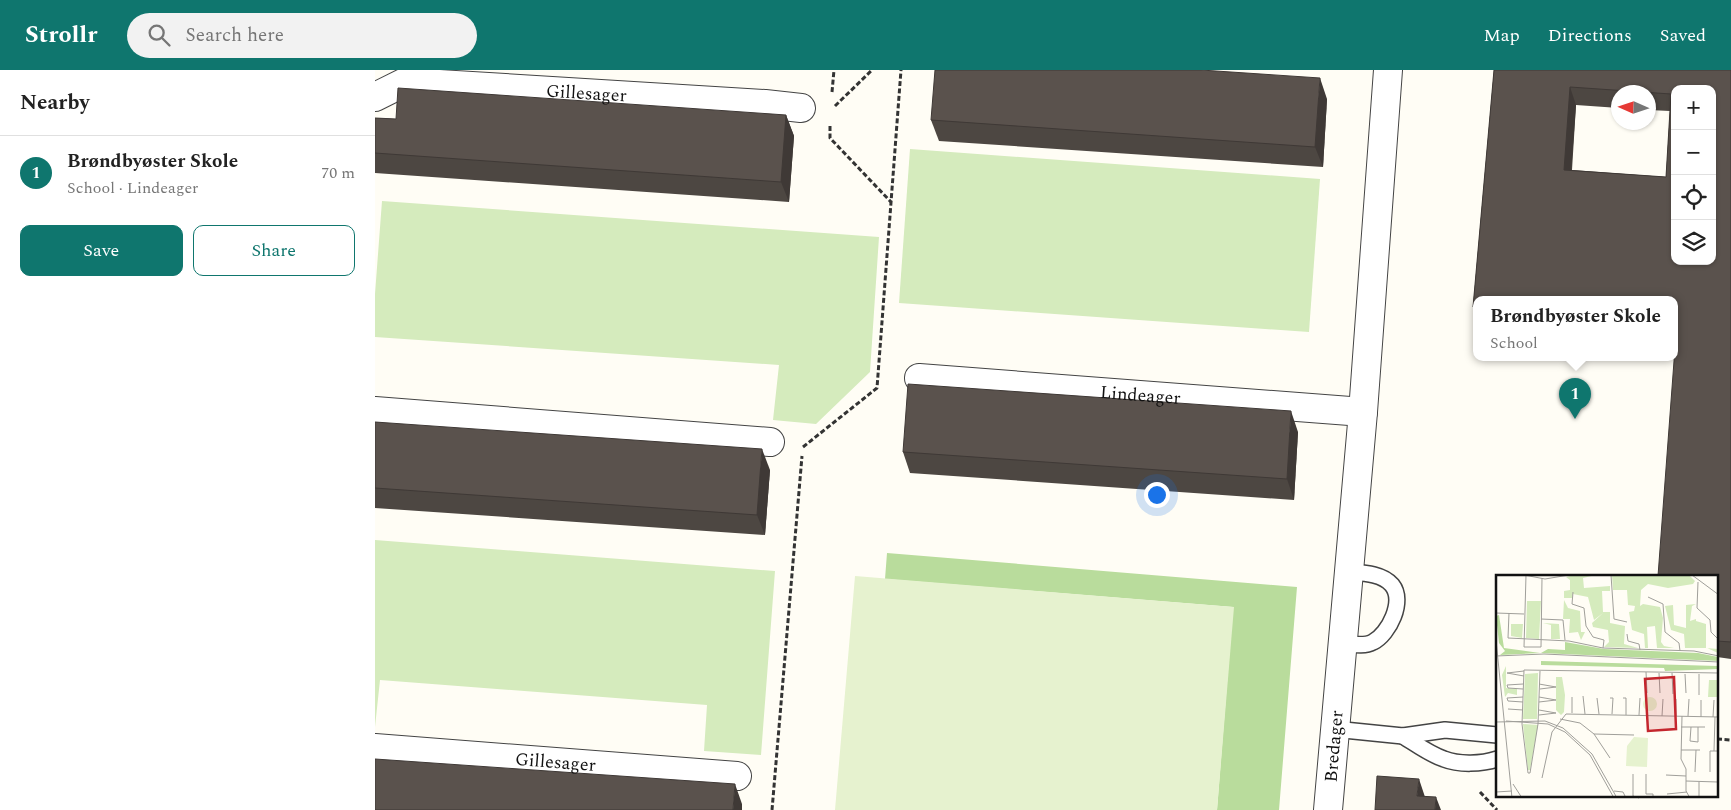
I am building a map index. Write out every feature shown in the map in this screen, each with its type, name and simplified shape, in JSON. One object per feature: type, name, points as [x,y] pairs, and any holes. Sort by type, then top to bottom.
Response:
[{"type":"street","points":[[1342,643],[1363,412],[1384,70]]},
{"type":"street","name":"Gillesager","points":[[375,97],[403,83],[423,83],[765,104],[801,108]]},
{"type":"street","name":"Lindeager","points":[[919,378],[1363,412]]},
{"type":"street","points":[[375,411],[770,442]]},
{"type":"street","name":"Bredager","points":[[1328,810],[1342,643]]},
{"type":"street","name":"Gillesager","points":[[375,748],[737,776]]},
{"type":"lane","points":[[1342,643],[1367,644],[1378,639],[1389,625],[1396,604],[1397,594],[1392,585],[1373,575],[1349,572]]},
{"type":"lane","points":[[1335,729],[1403,736],[1445,730],[1496,735]]},
{"type":"lane","points":[[1403,736],[1444,759],[1487,763],[1496,760]]},
{"type":"path","points":[[832,94],[834,70]]},
{"type":"path","points":[[801,108],[831,110],[872,70]]},
{"type":"path","points":[[772,810],[802,448],[877,388],[901,70]]},
{"type":"path","points":[[832,102],[830,138],[891,202]]},
{"type":"green space","points":[[910,149],[1320,179],[1309,332],[899,303]]},
{"type":"green space","points":[[382,201],[879,237],[870,372],[816,424],[773,420],[779,365],[375,337],[375,294]]},
{"type":"green space","points":[[375,540],[775,571],[761,755],[704,751],[707,705],[380,680],[375,727]]},
{"type":"green space","points":[[887,553],[1297,587],[1279,810],[1217,810],[1233,607],[885,579]]},
{"type":"green space","points":[[855,576],[1234,607],[1217,810],[835,810]]},
{"type":"building","points":[[935,70],[1201,70],[1320,78],[1315,147],[931,120]]},
{"type":"building","points":[[1494,70],[1731,70],[1731,642],[1719,641],[1719,575],[1658,575],[1674,361],[1678,361],[1678,296],[1474,296]],"holes":[[[1611,85],[1656,85],[1656,93],[1671,94],[1666,177],[1564,170],[1570,87],[1611,90]]]},
{"type":"building","points":[[398,88],[786,115],[781,182],[375,153],[375,118],[396,119]]},
{"type":"building","points":[[908,384],[1291,411],[1287,479],[903,452]]},
{"type":"building","points":[[375,422],[762,449],[757,515],[375,488]]},
{"type":"building","points":[[375,759],[735,784],[733,810],[375,810]]},
{"type":"building","points":[[1377,776],[1419,779],[1417,796],[1436,797],[1435,810],[1375,810]]},
{"type":"place","name":"Brøndbyøster Skole","points":[[1575,419]]}]
